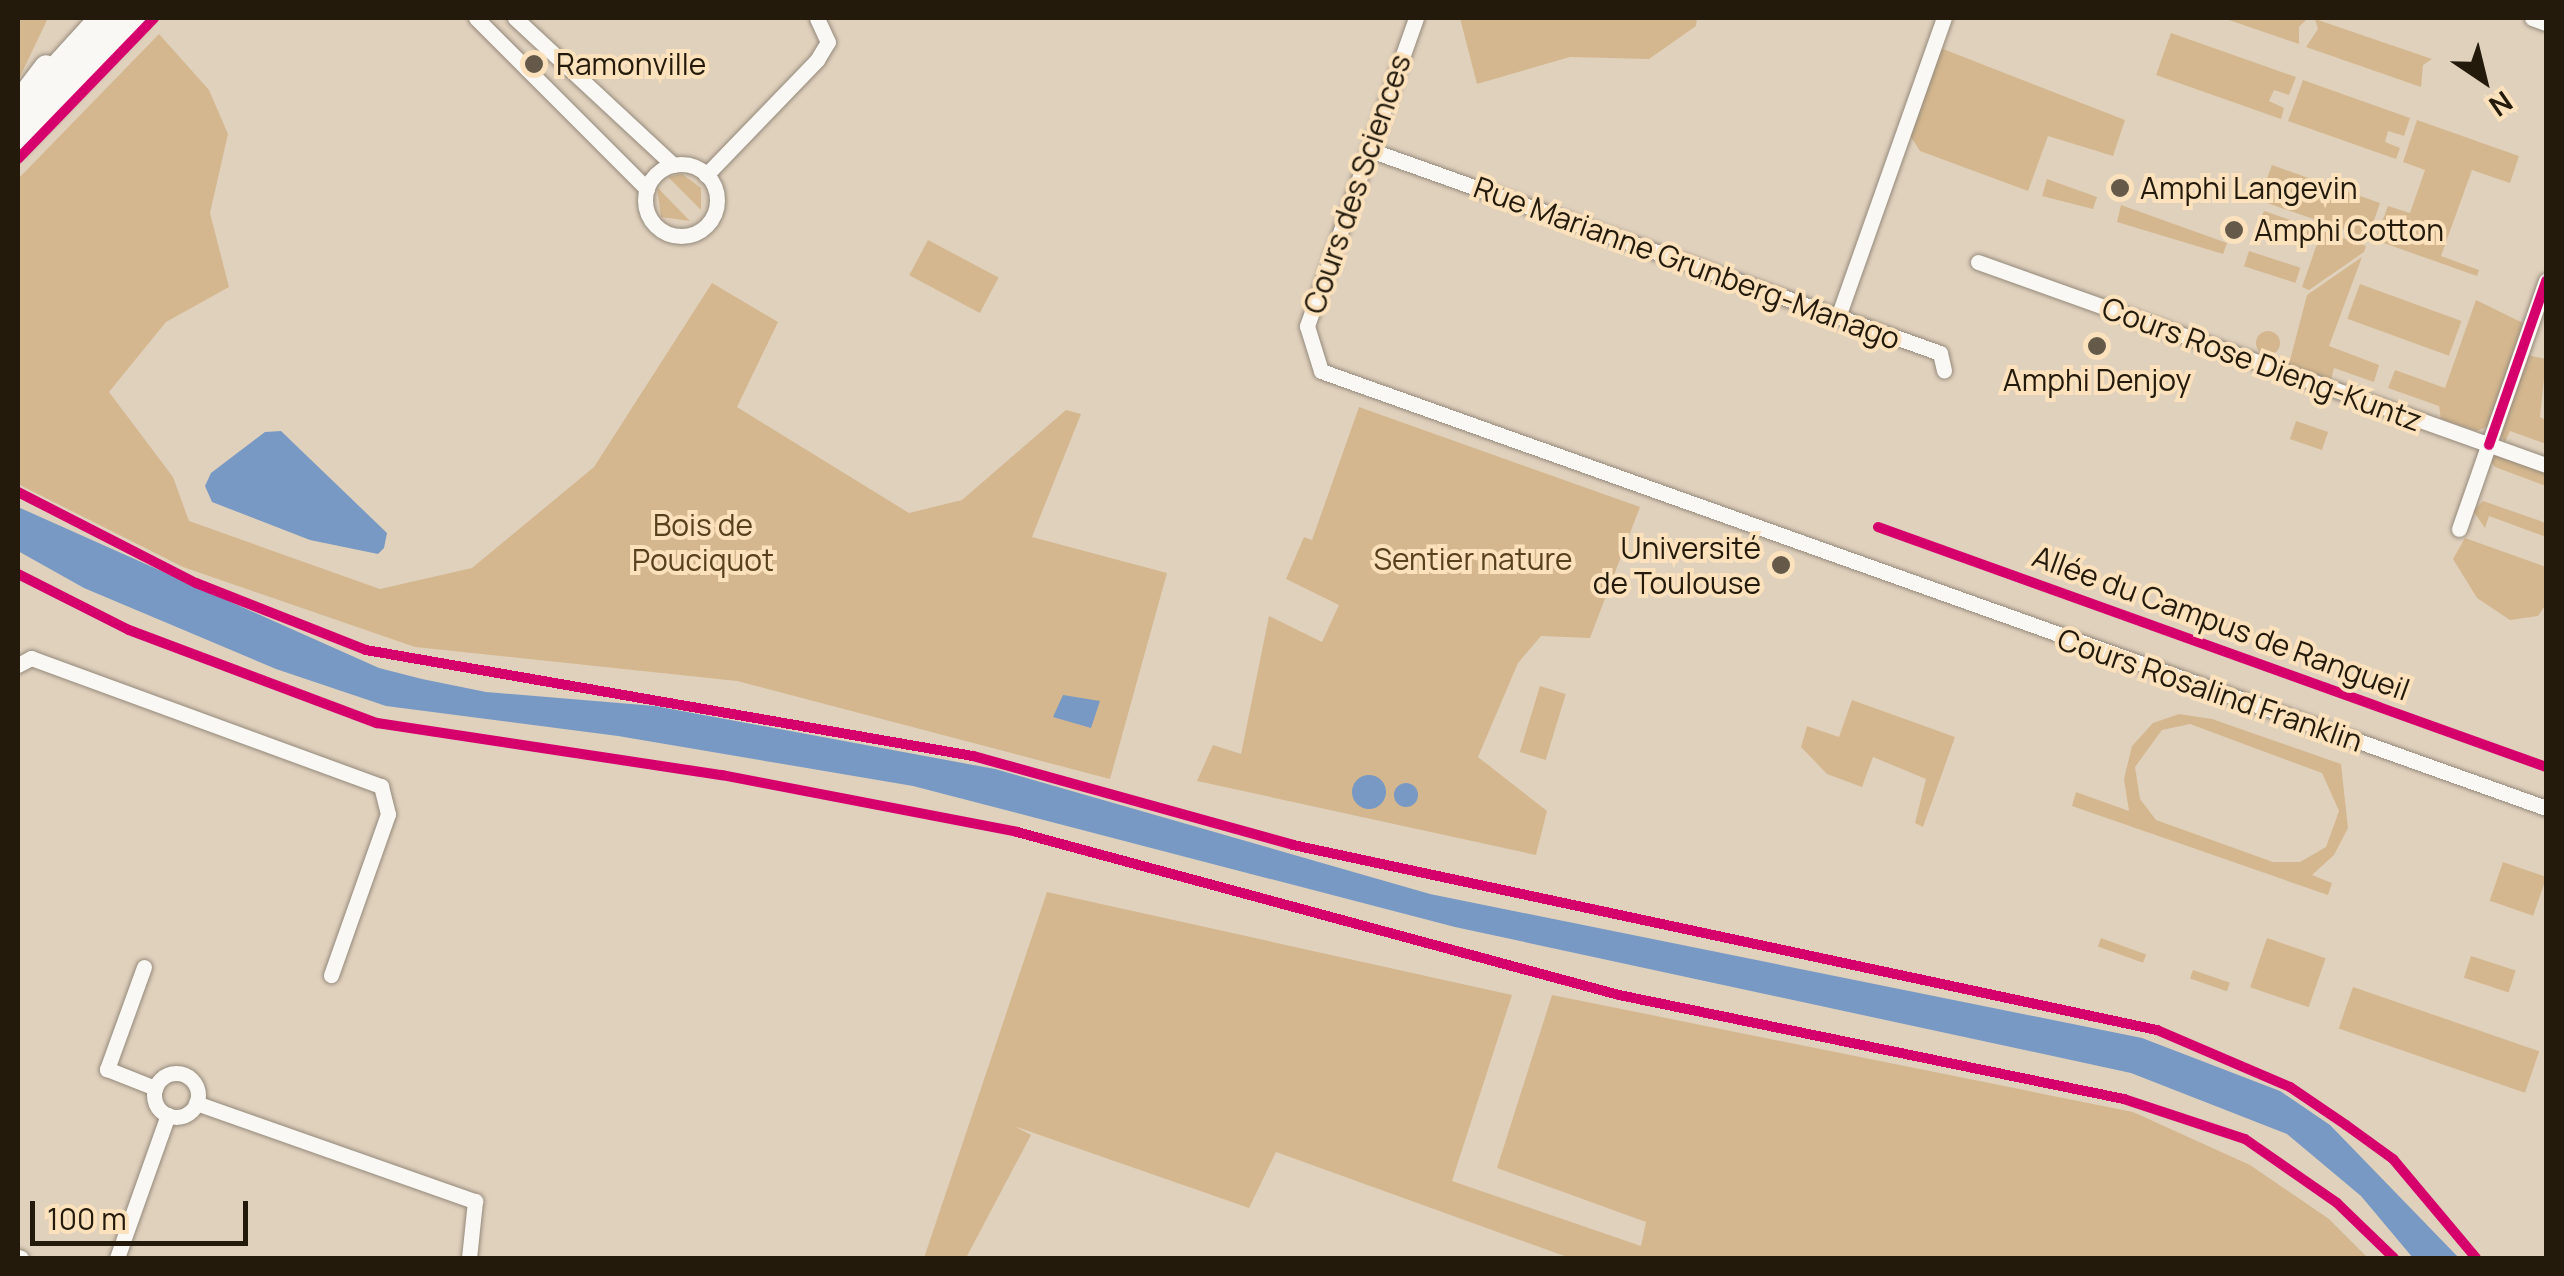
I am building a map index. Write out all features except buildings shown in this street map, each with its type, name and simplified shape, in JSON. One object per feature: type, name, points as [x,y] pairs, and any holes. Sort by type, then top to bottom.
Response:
[{"type":"main road","points":[[18,106],[87,18]]},
{"type":"main road","points":[[18,106],[100,18]]},
{"type":"main road","points":[[18,130],[122,18]]},
{"type":"street","points":[[18,150],[144,18]]},
{"type":"street","points":[[476,18],[647,189],[653,223],[685,236],[712,216],[716,194],[706,175],[672,166],[515,18]]},
{"type":"street","points":[[706,175],[817,60],[828,42],[817,18]]},
{"type":"street","name":"Cours des Sciences","points":[[1416,18],[1306,326],[1311,352],[1322,371],[1342,382],[1789,538]]},
{"type":"street","points":[[1838,317],[1944,18]]},
{"type":"street","points":[[2532,18],[2546,22]]},
{"type":"street","name":"Rue Marianne Grunberg-Manago","points":[[1370,150],[1940,353],[1944,372]]},
{"type":"street","points":[[647,189],[672,166]]},
{"type":"street","name":"Cours Rose Dieng-Kuntz","points":[[1978,262],[2546,465]]},
{"type":"street","points":[[2459,530],[2546,281]]},
{"type":"street","name":"Cours Rosalind Franklin","points":[[1789,538],[2066,642],[2546,808]]},
{"type":"street","points":[[18,665],[31,658],[381,786],[388,814],[331,976]]},
{"type":"street","points":[[144,968],[107,1069],[155,1088]]},
{"type":"street","points":[[169,1074],[183,1074],[197,1090],[196,1104],[187,1114],[168,1115],[155,1101],[155,1088],[169,1074]]},
{"type":"street","points":[[196,1104],[475,1201],[468,1258]]},
{"type":"street","points":[[118,1258],[168,1115]]},
{"type":"green space","points":[[18,18],[48,18],[18,81]]},
{"type":"green space","points":[[1460,18],[1697,18],[1696,26],[1649,59],[1570,57],[1477,84]]},
{"type":"green space","points":[[2223,18],[2308,18],[2299,27],[2299,44]]},
{"type":"green space","points":[[2315,19],[2432,59],[2423,65],[2421,87],[2306,47],[2318,29]]},
{"type":"green space","points":[[2171,33],[2296,77],[2289,95],[2274,90],[2269,101],[2284,108],[2281,119],[2156,75]]},
{"type":"green space","name":"Bois de Pouciquot","points":[[159,34],[209,90],[228,134],[210,213],[229,287],[166,322],[109,392],[173,477],[189,521],[380,589],[472,568],[594,467],[712,283],[778,322],[737,407],[909,513],[962,500],[1066,410],[1081,414],[1032,537],[1167,573],[1110,779],[737,681],[415,647],[183,567],[18,484],[18,179]]},
{"type":"green space","points":[[1938,47],[2125,120],[2113,156],[2048,136],[2028,191],[1920,151],[1907,131]]},
{"type":"green space","points":[[2303,80],[2410,118],[2404,136],[2388,131],[2385,142],[2400,148],[2396,159],[2288,121]]},
{"type":"green space","points":[[2417,120],[2519,156],[2510,183],[2472,170],[2441,256],[2479,270],[2477,276],[2375,240],[2388,206],[2410,213],[2425,170],[2403,162]]},
{"type":"green space","points":[[2272,165],[2380,203],[2368,238],[2267,203],[2269,195],[2262,192]]},
{"type":"green space","points":[[682,174],[701,188],[701,210],[668,177]]},
{"type":"green space","points":[[2047,179],[2097,197],[2093,209],[2042,196]]},
{"type":"green space","points":[[657,187],[690,221],[661,217]]},
{"type":"green space","points":[[2121,205],[2227,243],[2223,254],[2117,222]]},
{"type":"green space","points":[[2264,211],[2366,246],[2364,252],[2309,290],[2302,287],[2318,241],[2260,220]]},
{"type":"green space","points":[[928,240],[999,278],[980,313],[909,275]]},
{"type":"green space","points":[[2249,251],[2300,268],[2295,283],[2244,266]]},
{"type":"green space","points":[[2362,257],[2329,346],[2379,365],[2374,382],[2334,368],[2331,380],[2289,364],[2307,295]]},
{"type":"green space","points":[[2360,284],[2461,321],[2449,356],[2347,319]]},
{"type":"green space","points":[[2476,300],[2523,323],[2489,426],[2477,431],[2441,419],[2439,406],[2388,388],[2395,370],[2445,388]]},
{"type":"green space","points":[[2268,331],[2280,343],[2268,355],[2256,343]]},
{"type":"green space","points":[[2527,355],[2546,359],[2540,417],[2546,420],[2546,444],[2510,431],[2505,442],[2501,436]]},
{"type":"green space","name":"Sentier nature","points":[[1359,407],[1640,507],[1590,638],[1541,636],[1518,663],[1478,757],[1547,811],[1536,855],[1197,781],[1213,745],[1241,754],[1269,616],[1322,642],[1339,605],[1286,579],[1304,537],[1312,540]]},
{"type":"green space","points":[[2296,421],[2328,432],[2322,450],[2290,439]]},
{"type":"green space","points":[[2496,452],[2546,468],[2546,486],[2495,467],[2490,460]]},
{"type":"green space","points":[[2483,501],[2546,523],[2546,537],[2489,516],[2485,528],[2473,511]]},
{"type":"green space","points":[[2465,538],[2546,567],[2546,604],[2538,616],[2510,620],[2477,598],[2453,559]]},
{"type":"green space","points":[[1540,686],[1566,694],[1546,760],[1520,752]]},
{"type":"green space","points":[[1852,700],[1955,737],[1923,827],[1915,823],[1926,779],[1873,757],[1862,787],[1827,774],[1801,747],[1807,726],[1839,737]]},
{"type":"green space","points":[[2179,714],[2212,719],[2341,764],[2348,828],[2334,855],[2312,875],[2332,883],[2328,895],[2072,806],[2076,792],[2129,811],[2124,779],[2132,746],[2153,723]],"holes":[[[2190,724],[2322,773],[2339,811],[2326,847],[2300,862],[2273,862],[2156,820],[2140,799],[2135,767],[2162,730]]]},
{"type":"green space","points":[[2503,862],[2546,877],[2533,916],[2490,901]]},
{"type":"green space","points":[[1047,892],[1512,995],[1452,1181],[1641,1246],[1646,1222],[1497,1168],[1552,995],[2133,1112],[2250,1165],[2329,1219],[2368,1258],[1570,1258],[1276,1152],[1249,1208],[1014,1126],[1031,1135],[966,1258],[924,1258]]},
{"type":"green space","points":[[2101,938],[2146,954],[2143,963],[2098,946]]},
{"type":"green space","points":[[2267,938],[2326,958],[2309,1007],[2250,987]]},
{"type":"green space","points":[[2471,956],[2516,971],[2509,992],[2464,978]]},
{"type":"green space","points":[[2193,970],[2230,983],[2227,991],[2190,979]]},
{"type":"green space","points":[[2353,987],[2539,1051],[2525,1093],[2339,1029]]},
{"type":"water","points":[[281,431],[387,533],[384,548],[378,554],[310,540],[212,502],[205,486],[211,473],[265,432]]},
{"type":"water","points":[[18,507],[379,668],[422,679],[486,692],[655,706],[995,769],[1430,894],[2142,1038],[2280,1091],[2330,1125],[2459,1258],[2413,1258],[2361,1196],[2287,1134],[2131,1073],[1455,927],[913,786],[618,736],[386,706],[276,669],[84,588],[18,551]]},
{"type":"water","points":[[1063,695],[1100,701],[1091,728],[1053,717]]},
{"type":"water","points":[[1369,775],[1381,780],[1386,792],[1381,804],[1369,809],[1357,804],[1352,792],[1357,780]]},
{"type":"water","points":[[1406,783],[1418,795],[1406,807],[1394,795]]},
{"type":"cycle path","points":[[18,159],[154,18]]},
{"type":"cycle path","points":[[2489,445],[2546,281]]},
{"type":"cycle path","points":[[18,492],[196,583],[366,650],[973,756],[1293,845],[2157,1030],[2290,1087],[2346,1125],[2393,1159],[2476,1258]]},
{"type":"cycle path","name":"Allée du Campus de Rangueil","points":[[1878,527],[2546,767]]},
{"type":"cycle path","points":[[18,574],[129,630],[377,723],[722,775],[1017,832],[1619,995],[2124,1099],[2245,1139],[2337,1203],[2394,1258]]},
{"type":"place","name":"Ramonville","points":[[534,64]]},
{"type":"place","name":"Amphi Langevin","points":[[2120,188]]},
{"type":"place","name":"Amphi Cotton","points":[[2234,230]]},
{"type":"place","name":"Amphi Denjoy","points":[[2097,346]]},
{"type":"place","name":"Université de Toulouse","points":[[1781,565]]}]
